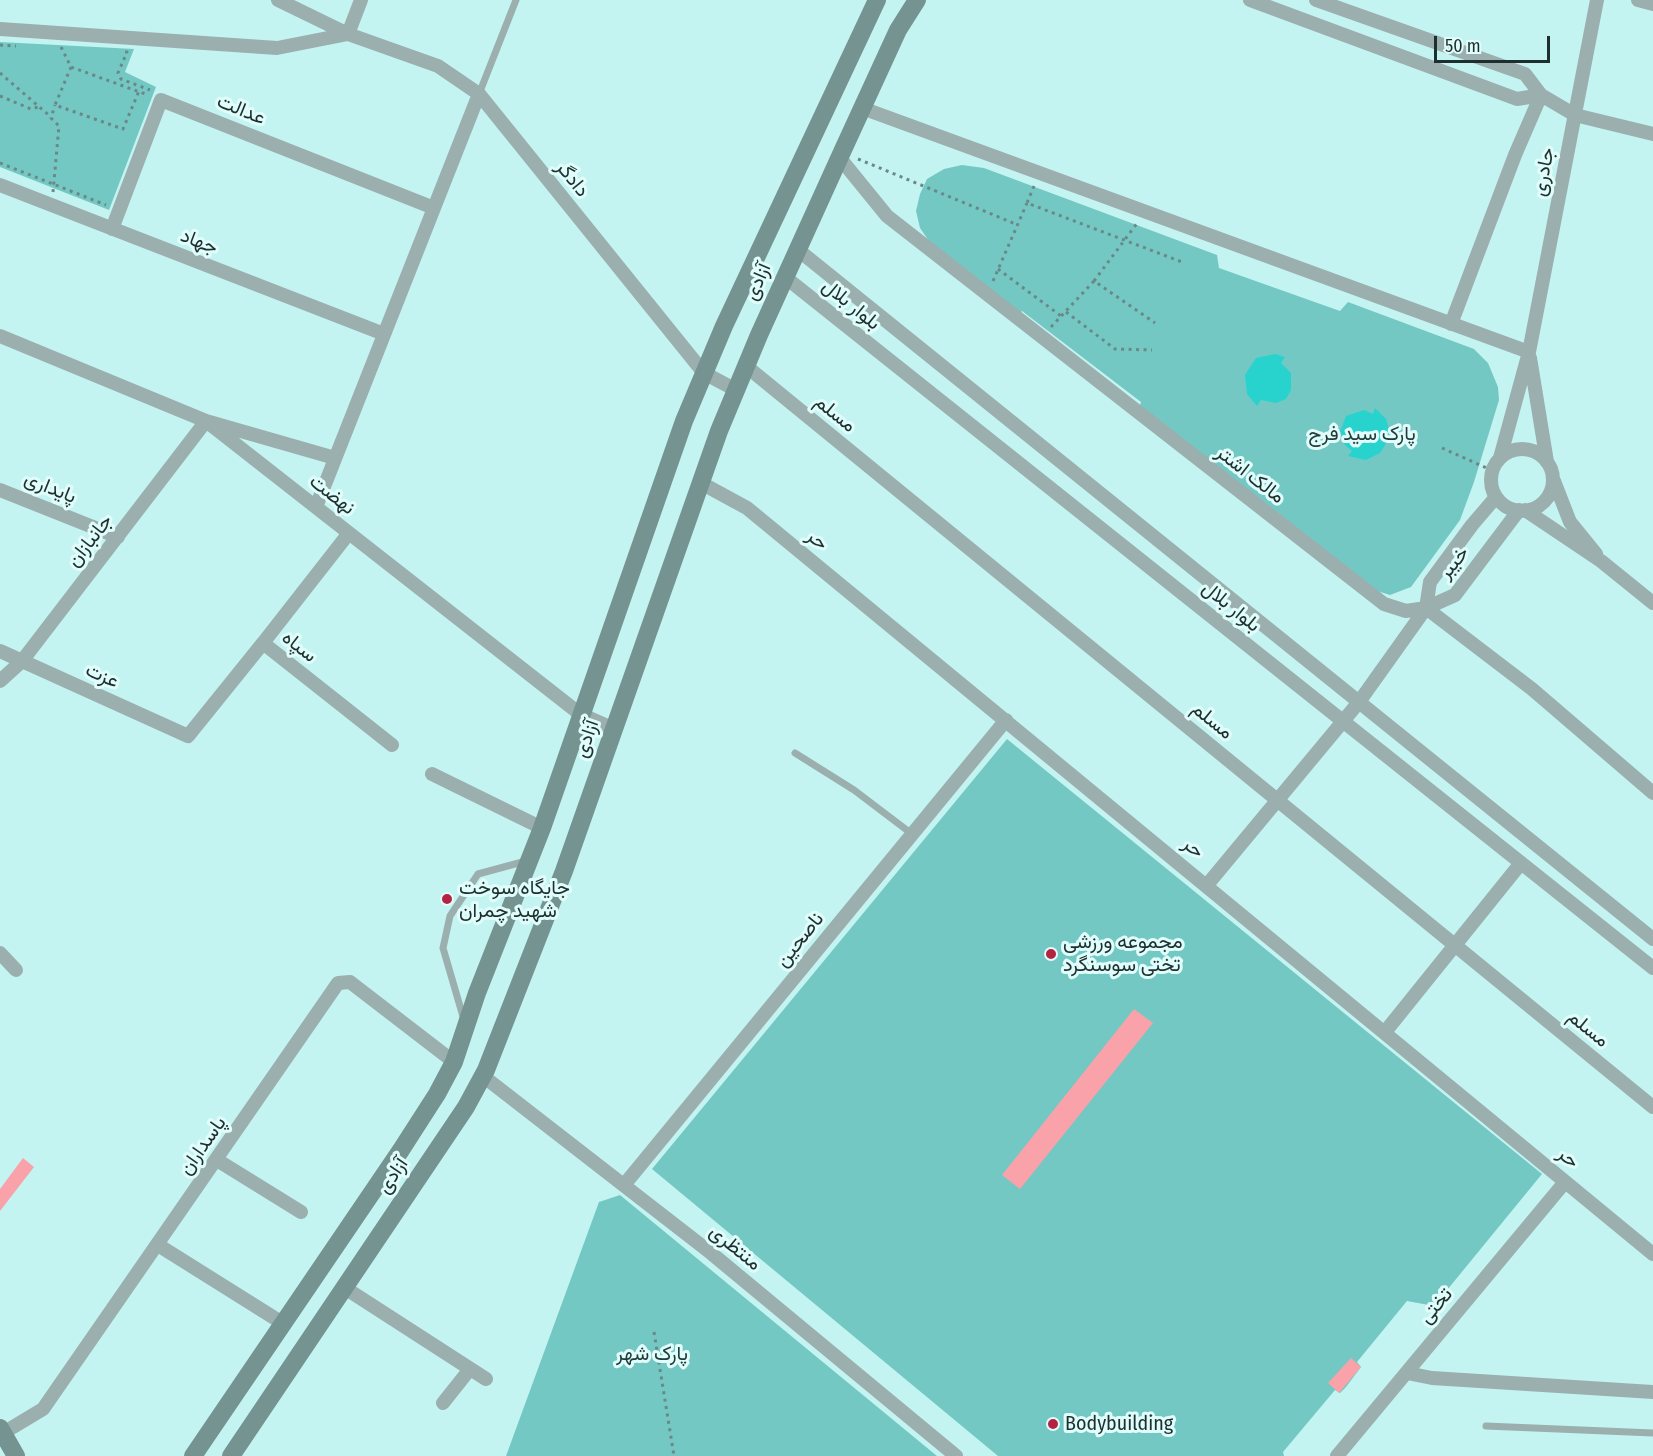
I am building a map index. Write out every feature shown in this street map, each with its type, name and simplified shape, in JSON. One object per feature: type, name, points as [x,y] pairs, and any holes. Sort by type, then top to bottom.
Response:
[{"type":"main road","name":"آزادی","points":[[193,1456],[437,1094],[454,1062],[542,828],[684,421],[877,0]]},
{"type":"main road","name":"آزادی","points":[[231,1456],[466,1107],[483,1076],[564,871],[736,390],[840,154],[898,30],[917,0]]},
{"type":"main road","points":[[2,1431],[16,1456]]},
{"type":"street","name":"دادگر","points":[[278,0],[348,34],[438,66],[479,94],[705,373],[736,390]]},
{"type":"street","points":[[0,29],[277,48],[348,34],[361,0]]},
{"type":"street","points":[[1250,0],[1517,99],[1541,95]]},
{"type":"street","points":[[1316,0],[1525,74],[1541,95],[1575,115],[1653,134]]},
{"type":"street","name":"جادری","points":[[1496,464],[1529,352],[1598,0]]},
{"type":"street","points":[[1638,0],[1653,4]]},
{"type":"street","points":[[315,507],[479,94]]},
{"type":"street","points":[[1451,324],[1515,155],[1541,95]]},
{"type":"street","points":[[112,229],[155,98]]},
{"type":"street","name":"عدالت","points":[[155,98],[434,208]]},
{"type":"street","points":[[862,108],[1529,352],[1552,489],[1544,501],[1533,508],[1522,510]]},
{"type":"street","name":"مالک اشتر","points":[[840,154],[887,216],[1384,604],[1406,611],[1426,608]]},
{"type":"street","name":"جهاد","points":[[0,185],[384,334]]},
{"type":"street","name":"بلوار بلال","points":[[797,249],[1653,939]]},
{"type":"street","name":"بلوار بلال","points":[[784,277],[1653,968]]},
{"type":"street","name":"نهضت","points":[[0,336],[206,422],[580,714],[614,729]]},
{"type":"street","name":"مسلم","points":[[746,366],[1653,1107]]},
{"type":"street","points":[[206,422],[335,458]]},
{"type":"street","name":"جانبازان","points":[[0,681],[22,661],[206,422]]},
{"type":"street","points":[[1601,561],[1570,522],[1550,469],[1538,453],[1524,449],[1510,451],[1496,464],[1491,484],[1497,497],[1506,506],[1522,510],[1601,561],[1653,603]]},
{"type":"street","name":"حر","points":[[701,483],[747,508],[1653,1254]]},
{"type":"street","name":"پایداری","points":[[0,490],[118,537]]},
{"type":"street","name":"خیبر","points":[[1426,608],[1430,582],[1497,497]]},
{"type":"street","name":"خیبر","points":[[1426,608],[1455,595],[1522,510]]},
{"type":"street","name":"سپاه","points":[[349,533],[263,644],[392,745]]},
{"type":"street","points":[[1207,885],[1359,702],[1426,608],[1532,689],[1653,793]]},
{"type":"street","name":"عزت","points":[[0,651],[188,736],[263,644]]},
{"type":"street","name":"ناصحین","points":[[624,1185],[1005,720]]},
{"type":"street","points":[[432,774],[542,828]]},
{"type":"street","points":[[1385,1032],[1521,863]]},
{"type":"street","points":[[0,953],[16,970]]},
{"type":"street","name":"پاسداران","points":[[2,1431],[43,1409],[338,983],[350,982],[454,1062]]},
{"type":"street","name":"منتظری","points":[[483,1076],[711,1253],[956,1456]]},
{"type":"street","points":[[217,1160],[302,1212]]},
{"type":"street","name":"تختی","points":[[1341,1455],[1565,1182]]},
{"type":"street","points":[[158,1245],[284,1324]]},
{"type":"street","points":[[345,1288],[486,1379]]},
{"type":"street","points":[[442,1403],[470,1369]]},
{"type":"street","points":[[1407,1373],[1465,1381],[1653,1392]]},
{"type":"lane","points":[[479,94],[516,0]]},
{"type":"lane","points":[[795,753],[854,790],[912,834]]},
{"type":"lane","points":[[466,1027],[443,948],[450,916],[478,874],[529,860]]},
{"type":"lane","points":[[1486,1426],[1653,1433]]},
{"type":"path","points":[[53,32],[71,66],[155,98]]},
{"type":"path","points":[[0,45],[21,46]]},
{"type":"path","points":[[51,48],[72,49]]},
{"type":"path","points":[[116,51],[127,52],[118,73],[121,79],[151,91],[155,98]]},
{"type":"path","points":[[51,118],[71,66]]},
{"type":"path","points":[[0,73],[59,126],[52,206]]},
{"type":"path","points":[[56,105],[123,129],[138,92]]},
{"type":"path","points":[[0,96],[32,109],[38,107]]},
{"type":"path","points":[[145,106],[155,98]]},
{"type":"path","points":[[840,154],[1017,225]]},
{"type":"path","points":[[0,164],[107,206]]},
{"type":"path","points":[[987,295],[1040,173]]},
{"type":"path","points":[[1027,203],[1182,262]]},
{"type":"path","points":[[1042,338],[1094,281],[1145,212]]},
{"type":"path","points":[[998,269],[1061,316]]},
{"type":"path","points":[[1094,281],[1155,322]]},
{"type":"path","points":[[1066,312],[1115,349],[1152,350]]},
{"type":"path","points":[[1442,448],[1496,464]]},
{"type":"path","points":[[654,1332],[674,1456]]},
{"type":"green space","points":[[0,42],[134,49],[125,72],[156,87],[109,210],[0,167]]},
{"type":"green space","name":"پارک سید فرج","points":[[962,165],[984,168],[1217,255],[1219,268],[1340,311],[1348,302],[1474,349],[1488,363],[1498,387],[1499,400],[1460,520],[1411,587],[1390,595],[1371,589],[1139,409],[1141,402],[1022,311],[1018,315],[933,247],[920,228],[916,211],[920,194],[927,179],[944,169]]},
{"type":"green space","name":"مجموعه ورزشی تختی سوسنگرد","points":[[1007,739],[1542,1174],[1434,1306],[1407,1301],[1357,1362],[1361,1367],[1346,1387],[1340,1393],[1335,1390],[1283,1452],[1284,1456],[998,1456],[652,1169]]},
{"type":"green space","name":"پارک شهر","points":[[620,1195],[937,1456],[506,1456],[599,1202]]},
{"type":"shaded area","points":[[1275,354],[1285,357],[1281,363],[1291,373],[1291,390],[1286,399],[1276,403],[1261,400],[1257,406],[1247,394],[1245,375],[1256,358]]},
{"type":"shaded area","points":[[1375,408],[1386,419],[1389,429],[1387,442],[1380,453],[1366,460],[1348,456],[1352,451],[1345,445],[1340,432],[1346,416],[1364,410],[1373,414]]},
{"type":"building","points":[[1134,1009],[1153,1023],[1020,1189],[1002,1175]]},
{"type":"building","points":[[23,1158],[34,1167],[0,1211],[0,1189]]},
{"type":"building","points":[[1351,1358],[1361,1367],[1339,1393],[1328,1383]]},
{"type":"place","name":"جایگاه سوخت شهید چمران","points":[[447,899]]},
{"type":"place","name":"مجموعه ورزشی تختی سوسنگرد","points":[[1051,954]]},
{"type":"place","name":"Bodybuilding","points":[[1053,1424]]}]
